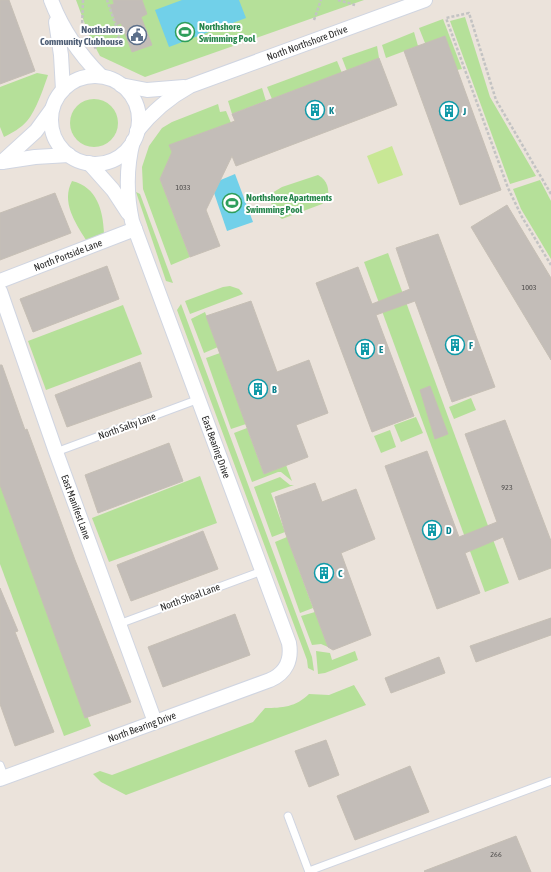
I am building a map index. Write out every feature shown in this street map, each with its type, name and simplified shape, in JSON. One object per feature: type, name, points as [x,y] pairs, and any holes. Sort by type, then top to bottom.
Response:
[{"type":"street","name":"North Northshore Drive","points":[[120,84],[147,90],[175,89],[190,86],[425,0]]},
{"type":"street","points":[[52,3],[77,50],[101,76],[120,84],[134,100],[139,121],[130,154],[127,182],[134,225]]},
{"type":"street","points":[[52,3],[61,55],[63,90]]},
{"type":"street","points":[[1,160],[32,136],[53,109],[63,90],[80,79],[101,76]]},
{"type":"street","name":"North Northshore Drive","points":[[135,136],[150,116],[166,101],[190,86]]},
{"type":"street","points":[[53,109],[52,129],[56,139],[69,155],[89,164],[115,192],[134,225]]},
{"type":"street","points":[[89,164],[105,162],[119,157],[135,136]]},
{"type":"street","points":[[1,160],[69,155]]},
{"type":"street","name":"North Portside Lane","points":[[0,281],[134,225]]},
{"type":"street","name":"East Bearing Drive","points":[[134,225],[289,643],[290,659],[282,672]]},
{"type":"street","name":"East Manifest Lane","points":[[0,291],[56,452],[155,722]]},
{"type":"street","name":"North Bearing Drive","points":[[2,774],[155,722],[270,680],[282,672]]},
{"type":"lane","name":"North Salty Lane","points":[[56,452],[198,399]]},
{"type":"lane","name":"North Shoal Lane","points":[[119,624],[262,571]]},
{"type":"lane","points":[[288,816],[309,872],[551,781]]},
{"type":"path","points":[[82,28],[84,0]]},
{"type":"path","points":[[88,50],[120,37],[107,0]]},
{"type":"path","points":[[314,20],[321,0]]},
{"type":"path","points":[[338,0],[355,5]]},
{"type":"path","points":[[551,194],[496,100],[469,13],[446,18],[508,188],[522,217],[551,265]]},
{"type":"green space","points":[[76,0],[364,0],[145,77],[100,56],[89,35]]},
{"type":"green space","points":[[465,17],[490,97],[536,176],[510,184],[450,21]]},
{"type":"green space","points":[[443,19],[462,69],[457,70],[425,43],[419,28]]},
{"type":"green space","points":[[414,32],[418,46],[386,58],[382,45]]},
{"type":"green space","points":[[377,46],[379,58],[347,71],[342,58]]},
{"type":"green space","points":[[337,61],[342,73],[272,99],[267,87]]},
{"type":"green space","points":[[37,73],[48,75],[34,111],[22,126],[4,137],[0,127],[0,87]]},
{"type":"green space","points":[[262,88],[266,101],[232,114],[228,101]]},
{"type":"green space","points":[[94,99],[103,101],[111,106],[116,114],[118,123],[116,132],[111,140],[103,145],[94,147],[85,145],[77,140],[72,132],[70,123],[72,114],[77,106],[85,101]]},
{"type":"green space","points":[[218,104],[220,112],[226,111],[244,154],[222,126],[170,145],[174,158],[170,157],[160,179],[190,257],[171,265],[143,189],[142,167],[149,146],[162,128],[172,122]]},
{"type":"green space","points":[[392,146],[403,175],[378,184],[367,156]]},
{"type":"green space","points":[[318,175],[326,182],[328,200],[322,204],[282,219],[272,208],[272,193],[282,187]]},
{"type":"green space","points":[[540,180],[551,201],[551,259],[521,209],[513,189]]},
{"type":"green space","points":[[72,181],[81,184],[93,194],[100,208],[104,233],[86,240],[74,219],[69,204],[69,189]]},
{"type":"green space","points":[[136,192],[140,194],[173,283],[166,281]]},
{"type":"green space","points":[[388,253],[509,583],[485,592],[364,262]]},
{"type":"green space","points":[[230,286],[239,289],[243,294],[190,314],[185,301],[223,287]]},
{"type":"green space","points":[[181,304],[312,657],[314,671],[308,668],[307,660],[177,310]]},
{"type":"green space","points":[[123,305],[142,354],[46,390],[28,341]]},
{"type":"green space","points":[[205,312],[218,347],[204,353],[191,319]]},
{"type":"green space","points":[[220,353],[246,424],[231,429],[206,358]]},
{"type":"green space","points":[[471,398],[476,410],[454,419],[449,407]]},
{"type":"green space","points":[[416,417],[423,433],[401,442],[394,425]]},
{"type":"green space","points":[[247,428],[264,474],[286,465],[292,481],[281,472],[278,472],[252,482],[234,433]]},
{"type":"green space","points":[[390,430],[396,447],[381,453],[374,436]]},
{"type":"green space","points":[[200,476],[217,523],[109,562],[92,518]]},
{"type":"green space","points":[[280,477],[290,485],[294,485],[271,493],[285,532],[272,537],[254,487]]},
{"type":"green space","points":[[0,482],[91,726],[64,736],[0,564]]},
{"type":"green space","points":[[287,537],[313,608],[300,613],[275,542]]},
{"type":"green space","points":[[315,612],[328,647],[321,644],[312,645],[301,616]]},
{"type":"green space","points":[[316,651],[330,653],[332,660],[355,651],[358,660],[325,673],[318,674]]},
{"type":"green space","points":[[354,685],[366,705],[126,795],[101,782],[93,774],[100,771],[112,775],[253,722],[265,708],[288,706],[299,702],[309,694],[329,695]]},
{"type":"water","name":"Northshore Swimming Pool","points":[[182,0],[239,0],[246,18],[169,47],[155,10]]},
{"type":"water","name":"Northshore Apartments Swimming Pool","points":[[235,174],[253,222],[227,231],[211,184]]},
{"type":"building","points":[[0,0],[9,0],[35,71],[0,84]]},
{"type":"building","name":"Northshore Community Clubhouse","points":[[113,0],[142,0],[147,14],[141,17],[152,45],[132,52],[121,23],[117,25],[110,5],[114,4]]},
{"type":"building","name":"J","points":[[445,36],[501,190],[460,205],[404,51]]},
{"type":"building","points":[[379,58],[397,105],[236,166],[232,156],[206,210],[220,246],[190,257],[160,179],[172,152],[169,145],[235,121],[232,114]]},
{"type":"building","points":[[55,193],[71,233],[0,260],[0,213]]},
{"type":"building","points":[[507,205],[551,278],[551,360],[471,227]]},
{"type":"building","points":[[438,234],[495,387],[452,402],[415,301],[376,315],[414,416],[372,432],[316,283],[358,267],[372,304],[410,289],[396,248]]},
{"type":"building","points":[[107,266],[119,299],[33,332],[20,299]]},
{"type":"building","name":"B","points":[[251,301],[277,372],[309,360],[328,413],[296,425],[308,457],[264,474],[206,316]]},
{"type":"building","points":[[140,362],[152,397],[67,427],[55,395]]},
{"type":"building","points":[[0,365],[2,365],[25,430],[27,429],[75,560],[131,702],[85,718],[0,485]]},
{"type":"building","points":[[430,386],[448,434],[435,439],[420,390]]},
{"type":"building","points":[[505,420],[551,541],[551,568],[519,580],[503,537],[465,553],[480,593],[437,609],[385,466],[427,451],[459,537],[497,522],[465,434]]},
{"type":"building","points":[[169,443],[183,481],[98,513],[85,475]]},
{"type":"building","name":"C","points":[[315,483],[322,502],[356,489],[375,539],[341,553],[371,635],[333,650],[328,647],[285,532],[275,497]]},
{"type":"building","points":[[203,531],[218,569],[131,601],[117,565]]},
{"type":"building","points":[[0,588],[18,631],[15,632],[54,732],[15,746],[0,704]]},
{"type":"building","points":[[235,614],[250,655],[163,687],[148,647]]},
{"type":"building","points":[[551,618],[551,635],[476,662],[470,646]]},
{"type":"building","points":[[439,657],[445,673],[391,693],[385,678]]},
{"type":"building","points":[[326,740],[339,775],[309,787],[295,751]]},
{"type":"building","points":[[410,766],[429,812],[355,840],[337,796]]},
{"type":"building","points":[[516,836],[531,872],[424,871]]},
{"type":"place","name":"Northshore Swimming Pool","points":[[185,32]]},
{"type":"place","name":"Northshore Community Clubhouse","points":[[137,35]]},
{"type":"place","name":"K","points":[[315,110]]},
{"type":"place","name":"J","points":[[449,111]]},
{"type":"place","name":"Northshore Apartments Swimming Pool","points":[[232,203]]},
{"type":"place","name":"F","points":[[455,345]]},
{"type":"place","name":"E","points":[[365,349]]},
{"type":"place","name":"B","points":[[258,389]]},
{"type":"place","name":"D","points":[[432,530]]},
{"type":"place","name":"C","points":[[324,573]]}]
